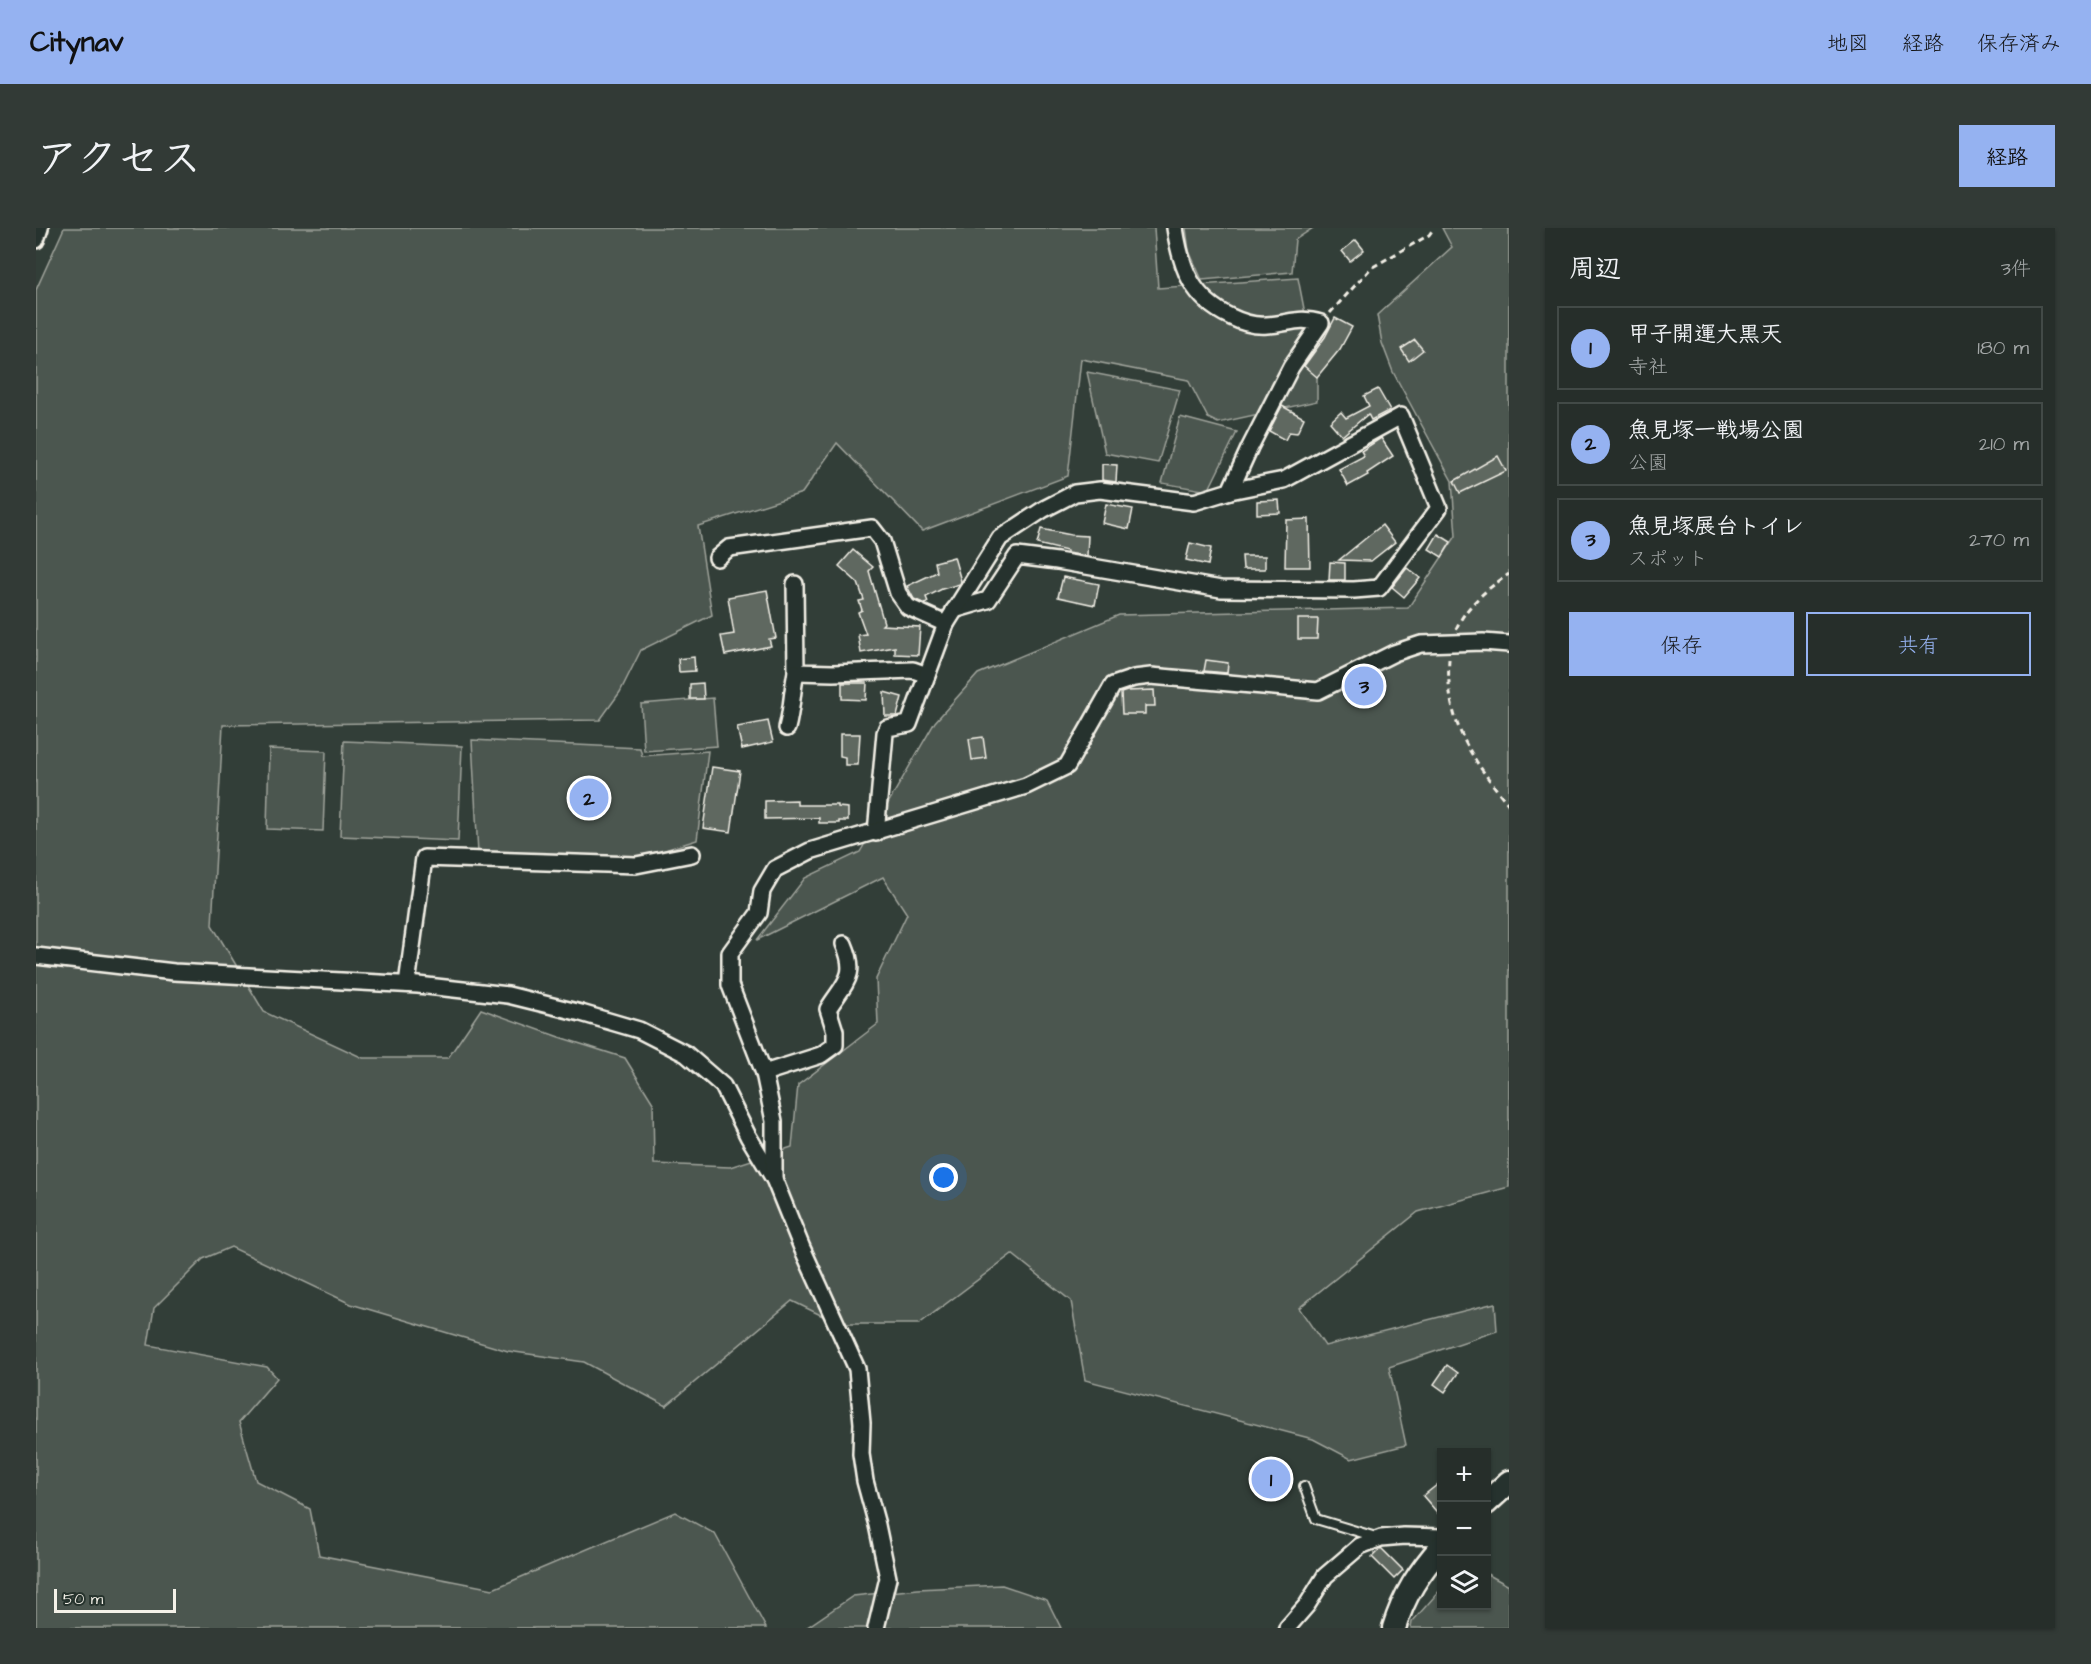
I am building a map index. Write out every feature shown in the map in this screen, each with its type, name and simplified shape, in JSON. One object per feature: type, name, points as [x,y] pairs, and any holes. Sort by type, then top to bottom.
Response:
[{"type":"main road","points":[[1487,1502],[1509,1482]]},
{"type":"main road","points":[[1394,1628],[1410,1587],[1437,1552]]},
{"type":"street","points":[[36,240],[40,228]]},
{"type":"street","points":[[1175,228],[1185,269],[1195,290],[1215,310],[1240,321],[1265,326],[1306,319],[1321,323],[1291,367],[1230,490]]},
{"type":"street","points":[[717,558],[729,548],[872,528],[882,541],[898,593],[908,607],[950,617],[988,600],[1017,556],[1221,589],[1354,590],[1380,588],[1439,508],[1401,416],[1284,480],[1230,490],[1194,502],[1100,490],[1076,493],[1044,509],[1000,538],[950,617],[909,724],[887,728],[885,732],[876,833]]},
{"type":"street","points":[[786,728],[791,714],[796,672],[795,584]]},
{"type":"street","points":[[774,1179],[774,1121],[764,1073],[730,984],[730,953],[759,913],[762,891],[775,869],[810,852],[1026,786],[1067,766],[1113,685],[1134,678],[1151,676],[1318,691],[1394,653],[1421,644],[1509,644]]},
{"type":"street","points":[[796,672],[833,674],[913,670],[927,675]]},
{"type":"street","points":[[407,984],[424,858],[636,865],[692,854]]},
{"type":"street","points":[[764,1073],[821,1055],[835,1045],[835,1031],[828,1009],[851,973],[851,959],[844,944]]},
{"type":"street","points":[[36,956],[174,972],[407,984],[508,995],[581,1012],[639,1030],[686,1054],[723,1086],[748,1136],[774,1179],[802,1248],[858,1369],[862,1423],[861,1454],[865,1481],[888,1578],[876,1628]]},
{"type":"street","points":[[1287,1628],[1307,1605],[1325,1576],[1360,1546],[1381,1538],[1437,1537]]},
{"type":"lane","points":[[1304,1486],[1316,1519],[1381,1538]]},
{"type":"path","points":[[1321,323],[1371,268],[1429,235],[1434,228]]},
{"type":"path","points":[[1509,574],[1490,587],[1460,619],[1450,644],[1448,678],[1451,708],[1462,735],[1484,774],[1509,805]]},
{"type":"shaded area","points":[[64,228],[1154,228],[1158,288],[1298,278],[1317,375],[1317,401],[1218,423],[1208,418],[1188,380],[1081,359],[1068,476],[922,531],[837,443],[802,493],[698,526],[712,615],[641,650],[620,692],[600,720],[223,725],[212,925],[264,1012],[363,1058],[448,1058],[481,1009],[625,1058],[653,1103],[654,1164],[730,1167],[792,1147],[798,1085],[878,1024],[876,979],[907,914],[883,877],[757,940],[805,878],[860,852],[935,722],[978,674],[1119,615],[1408,608],[1456,536],[1452,481],[1393,372],[1382,343],[1377,315],[1452,247],[1442,228],[1509,228],[1509,1187],[1418,1212],[1299,1308],[1325,1346],[1495,1303],[1497,1331],[1389,1367],[1406,1445],[1351,1459],[1313,1439],[1085,1380],[1071,1301],[1012,1254],[919,1324],[839,1324],[792,1301],[666,1406],[584,1362],[508,1351],[351,1304],[231,1247],[203,1259],[154,1308],[148,1345],[267,1367],[277,1378],[239,1422],[256,1481],[310,1509],[319,1555],[493,1589],[675,1512],[715,1534],[766,1628],[36,1628],[36,290]]},
{"type":"shaded area","points":[[1186,228],[1313,228],[1295,240],[1292,272],[1202,280],[1189,251]]},
{"type":"shaded area","points":[[1087,372],[1180,390],[1158,463],[1105,453]]},
{"type":"shaded area","points":[[1180,417],[1237,432],[1208,491],[1162,483]]},
{"type":"shaded area","points":[[713,698],[717,746],[644,751],[641,704]]},
{"type":"shaded area","points":[[472,740],[640,748],[642,756],[708,751],[697,840],[636,859],[478,854]]},
{"type":"shaded area","points":[[344,741],[462,746],[458,841],[340,836]]},
{"type":"shaded area","points":[[269,749],[326,751],[323,831],[267,829]]},
{"type":"shaded area","points":[[1491,1576],[1509,1586],[1509,1628],[1411,1628],[1412,1622],[1437,1594],[1437,1610],[1491,1610]]},
{"type":"shaded area","points":[[1002,1585],[1047,1600],[1061,1628],[806,1628],[853,1596],[918,1589]]},
{"type":"building","points":[[1356,240],[1364,250],[1350,261],[1342,251]]},
{"type":"building","points":[[1335,318],[1352,327],[1340,349],[1317,377],[1304,366],[1325,337]]},
{"type":"building","points":[[1415,340],[1423,350],[1409,361],[1401,349]]},
{"type":"building","points":[[1378,389],[1390,410],[1371,420],[1368,414],[1342,436],[1330,422],[1341,412],[1346,418],[1369,406],[1364,396]]},
{"type":"building","points":[[1282,406],[1304,418],[1297,433],[1289,432],[1285,440],[1269,431]]},
{"type":"building","points":[[1381,438],[1393,456],[1367,473],[1368,475],[1348,486],[1339,469],[1364,456],[1361,451]]},
{"type":"building","points":[[1498,456],[1506,471],[1460,493],[1454,481]]},
{"type":"building","points":[[1102,464],[1117,465],[1116,482],[1102,480]]},
{"type":"building","points":[[1279,500],[1280,513],[1257,514],[1257,501]]},
{"type":"building","points":[[1106,504],[1133,509],[1129,529],[1102,523]]},
{"type":"building","points":[[1309,519],[1310,567],[1285,567],[1286,520]]},
{"type":"building","points":[[1382,525],[1395,542],[1371,561],[1339,560]]},
{"type":"building","points":[[1041,529],[1088,536],[1087,556],[1037,544]]},
{"type":"building","points":[[1438,534],[1451,542],[1442,557],[1429,549]]},
{"type":"building","points":[[1190,543],[1211,548],[1208,565],[1186,560]]},
{"type":"building","points":[[853,550],[873,567],[869,571],[884,623],[882,625],[920,627],[918,655],[895,654],[895,647],[861,653],[858,635],[866,634],[858,612],[862,610],[859,601],[864,600],[858,583],[839,566]]},
{"type":"building","points":[[1242,556],[1265,556],[1265,569],[1243,569]]},
{"type":"building","points":[[954,557],[960,584],[926,597],[928,602],[925,604],[914,599],[907,586],[937,572],[935,562]]},
{"type":"building","points":[[1330,562],[1345,563],[1345,580],[1329,580]]},
{"type":"building","points":[[1407,568],[1420,578],[1404,597],[1392,587]]},
{"type":"building","points":[[1063,577],[1099,584],[1095,605],[1058,597]]},
{"type":"building","points":[[767,590],[776,638],[769,639],[771,646],[725,655],[721,636],[734,634],[728,597]]},
{"type":"building","points":[[1298,619],[1318,619],[1317,639],[1298,639]]},
{"type":"building","points":[[694,657],[695,671],[679,672],[678,659]]},
{"type":"building","points":[[1206,660],[1228,663],[1227,673],[1204,671]]},
{"type":"building","points":[[1369,676],[1376,688],[1361,698],[1352,685]]},
{"type":"building","points":[[703,683],[704,699],[690,699],[690,684]]},
{"type":"building","points":[[842,683],[867,683],[866,700],[842,699]]},
{"type":"building","points":[[1154,690],[1155,706],[1145,706],[1145,714],[1122,714],[1121,693]]},
{"type":"building","points":[[884,692],[902,697],[897,716],[885,716]]},
{"type":"building","points":[[768,721],[773,742],[742,749],[737,727]]},
{"type":"building","points":[[840,734],[860,734],[858,765],[845,765],[845,757],[840,756]]},
{"type":"building","points":[[983,737],[986,758],[972,760],[969,739]]},
{"type":"building","points":[[712,767],[740,771],[731,832],[703,828]]},
{"type":"building","points":[[797,800],[797,805],[838,805],[838,807],[848,808],[848,821],[819,823],[819,818],[765,819],[765,801]]},
{"type":"building","points":[[1447,1365],[1458,1373],[1445,1392],[1434,1384]]},
{"type":"building","points":[[1437,1485],[1437,1512],[1423,1496]]},
{"type":"building","points":[[1381,1548],[1403,1570],[1394,1579],[1372,1557]]},
{"type":"place","name":"魚見塚展台トイレ","points":[[1364,686]]},
{"type":"place","name":"魚見塚一戦場公園","points":[[589,798]]},
{"type":"place","name":"甲子開運大黒天","points":[[1271,1479]]}]
